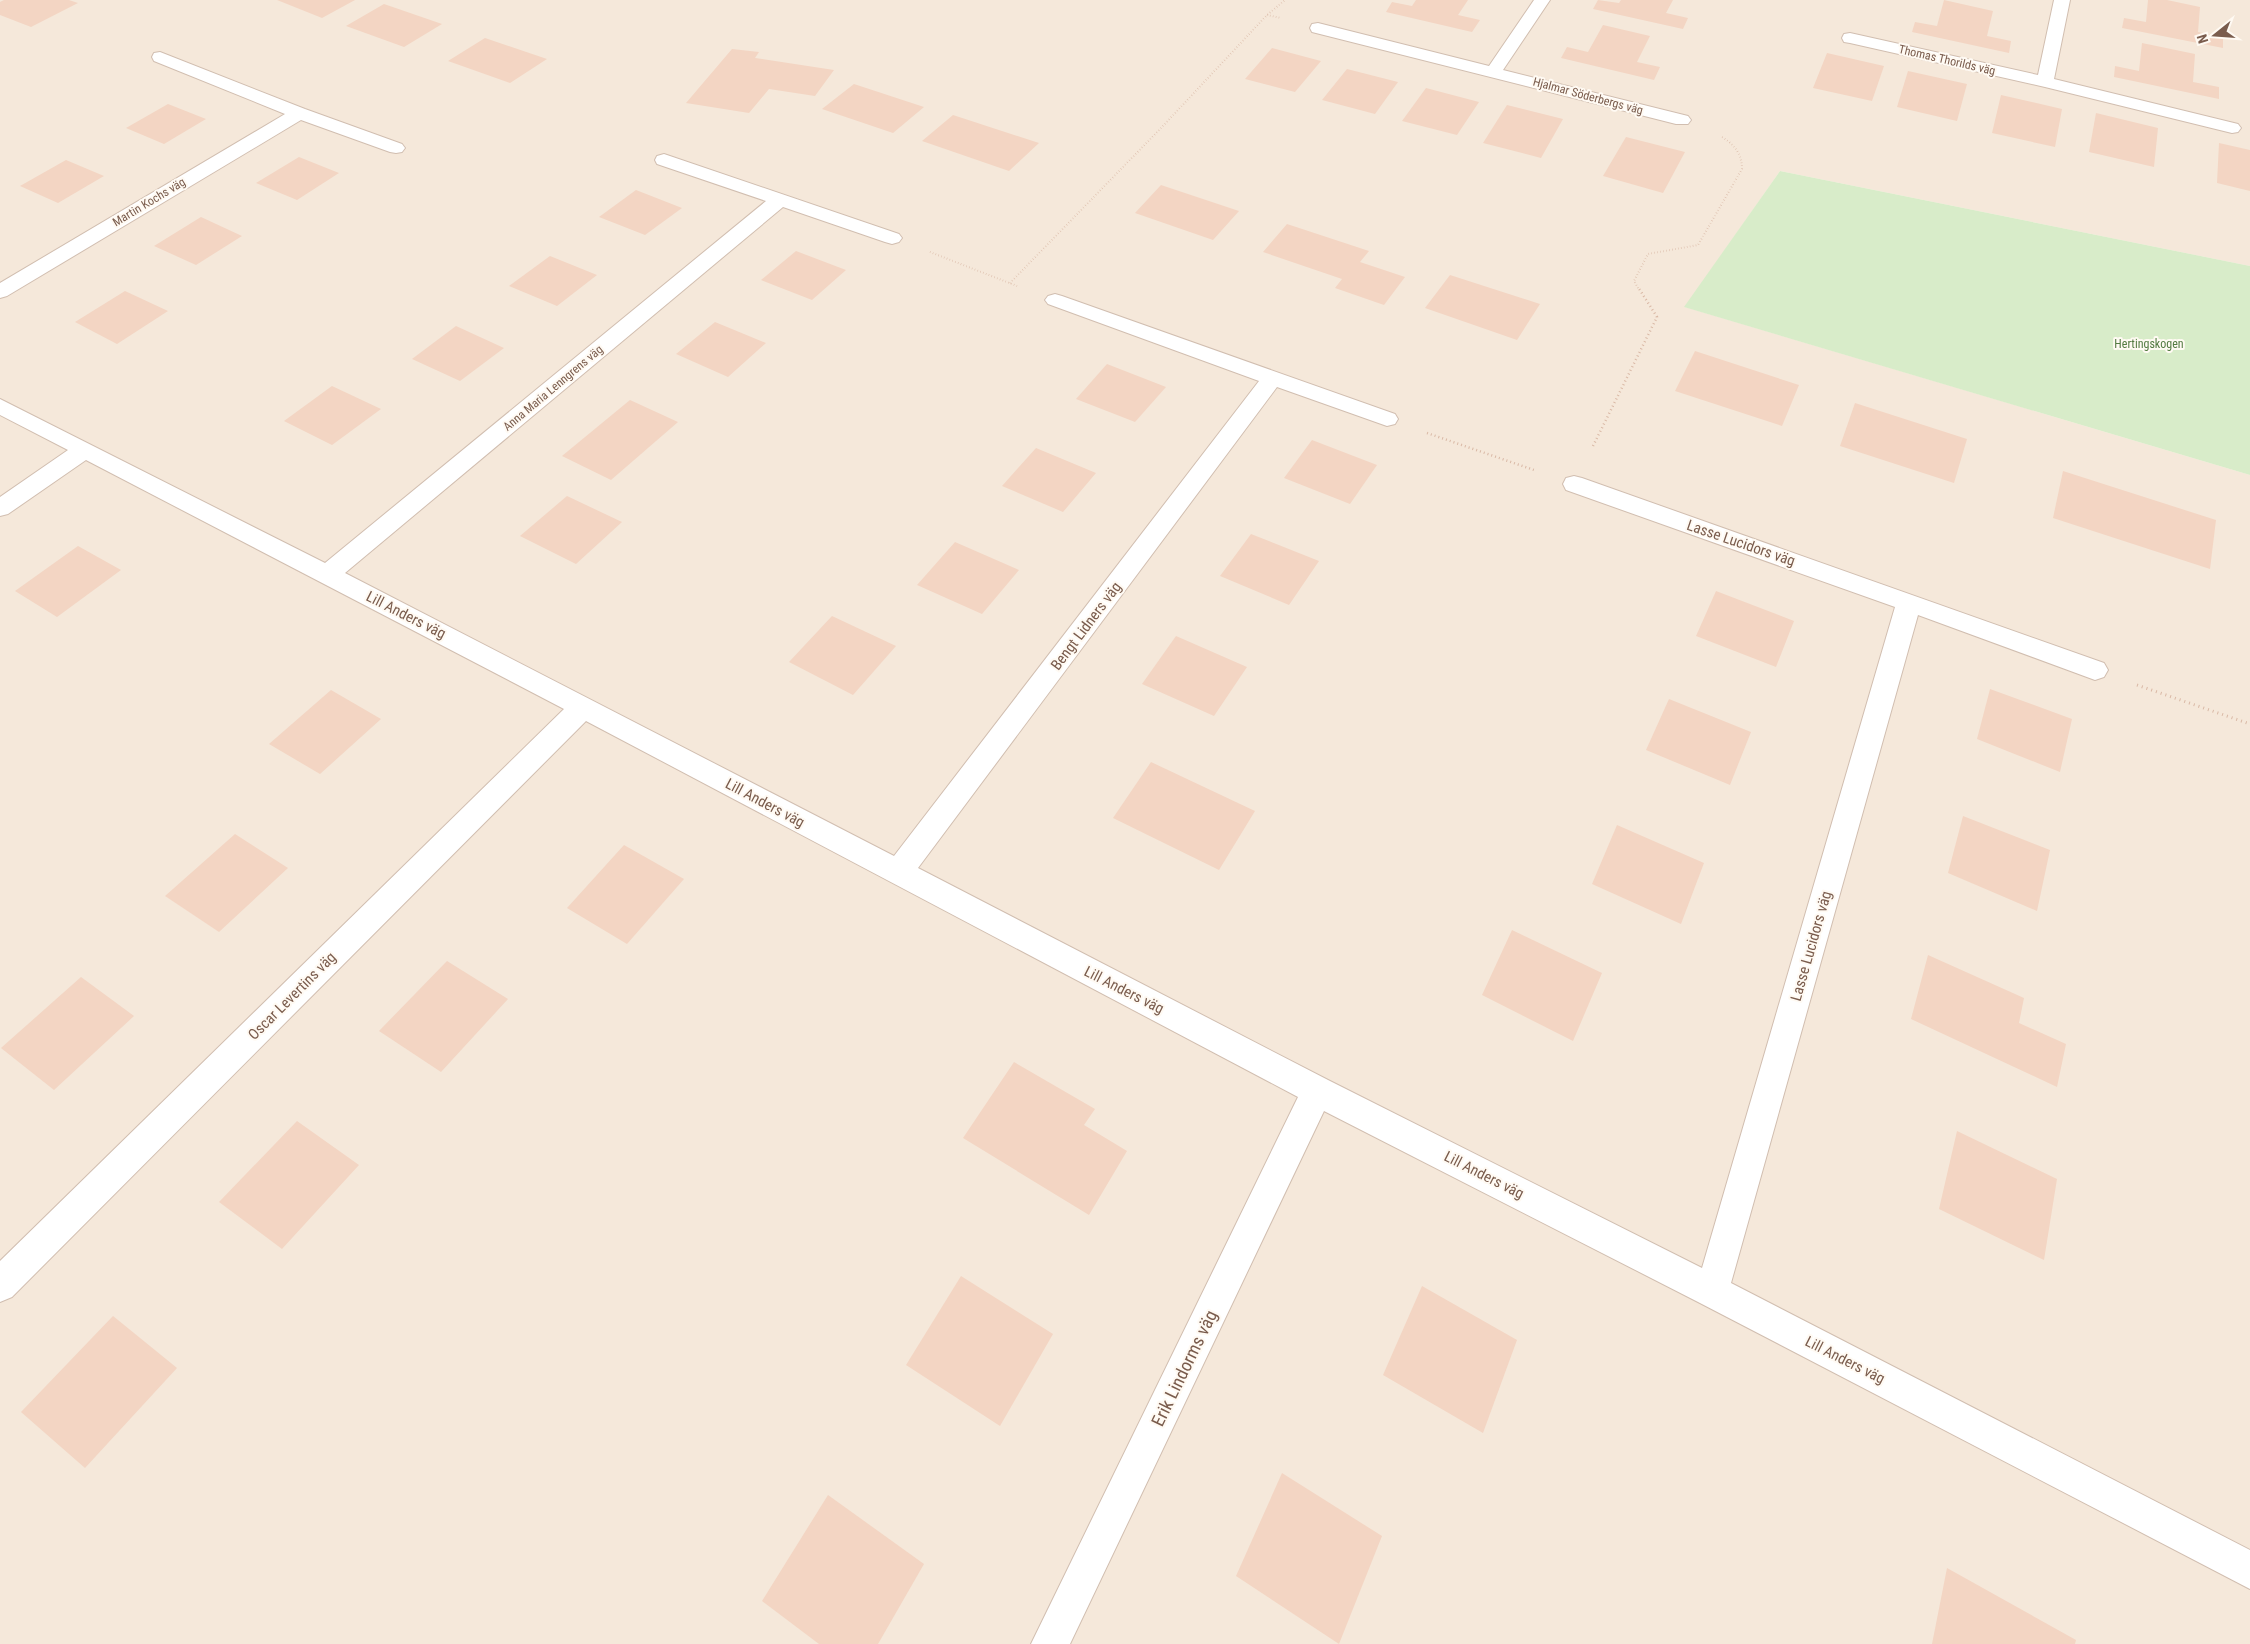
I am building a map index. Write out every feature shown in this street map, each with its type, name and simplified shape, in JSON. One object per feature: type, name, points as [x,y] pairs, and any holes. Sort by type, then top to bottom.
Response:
[{"type":"street","points":[[1494,71],[1542,0]]},
{"type":"street","points":[[2045,82],[2062,0]]},
{"type":"street","name":"Hjalmar Söderbergs väg","points":[[1318,28],[1682,120]]},
{"type":"street","name":"Thomas Thorilds väg","points":[[1850,38],[2045,82],[2232,128]]},
{"type":"street","points":[[160,57],[299,113],[396,148]]},
{"type":"street","name":"Martin Kochs väg","points":[[0,292],[299,113]]},
{"type":"street","points":[[664,160],[892,238]]},
{"type":"street","name":"Anna Maria Lenngrens väg","points":[[327,575],[778,200]]},
{"type":"street","points":[[1055,300],[1388,419]]},
{"type":"street","name":"Bengt Lidners väg","points":[[898,873],[1273,378]]},
{"type":"street","name":"Lill Anders väg","points":[[0,406],[583,707],[1317,1091],[1712,1291],[2250,1570]]},
{"type":"street","points":[[0,508],[84,450]]},
{"type":"street","name":"Lasse Lucidors väg","points":[[1574,484],[1909,602],[2094,670]]},
{"type":"street","name":"Lasse Lucidors väg","points":[[1712,1291],[1909,602]]},
{"type":"street","name":"Oscar Levertins väg","points":[[0,1285],[583,707]]},
{"type":"street","name":"Erik Lindorms väg","points":[[1050,1644],[1317,1091]]},
{"type":"path","points":[[1010,283],[1162,127],[1267,15],[1285,0]]},
{"type":"path","points":[[1388,419],[1574,484],[1656,318],[1634,281],[1648,254],[1698,245],[1742,169],[1742,161],[1734,145],[1716,134],[1682,120]]},
{"type":"path","points":[[892,238],[1055,300]]},
{"type":"path","points":[[2094,670],[2250,724]]},
{"type":"shaded area","points":[[0,0],[2250,0],[2250,266],[1780,171],[1685,307],[2250,475],[2250,1644],[0,1644]]},
{"type":"green space","name":"Hertingskogen","points":[[1780,171],[2250,266],[2250,475],[1684,307]]},
{"type":"building","points":[[4,0],[69,0],[78,3],[31,27],[0,15],[0,2]]},
{"type":"building","points":[[277,0],[355,0],[322,18]]},
{"type":"building","points":[[1416,0],[1468,0],[1458,15],[1480,20],[1472,32],[1386,12],[1392,2],[1412,6]]},
{"type":"building","points":[[1598,0],[1619,3],[1621,0],[1673,0],[1666,13],[1688,18],[1683,29],[1593,9]]},
{"type":"building","points":[[1944,0],[1993,11],[1987,36],[2011,41],[2009,53],[1912,32],[1915,22],[1937,26]]},
{"type":"building","points":[[2148,0],[2167,0],[2200,7],[2198,32],[2223,37],[2223,48],[2122,28],[2124,18],[2146,22]]},
{"type":"building","points":[[384,4],[442,24],[404,47],[346,26]]},
{"type":"building","points":[[1603,25],[1650,36],[1637,62],[1660,67],[1654,80],[1561,58],[1567,47],[1588,52]]},
{"type":"building","points":[[485,38],[547,59],[510,83],[448,61]]},
{"type":"building","points":[[2142,43],[2195,54],[2193,82],[2219,87],[2219,99],[2114,77],[2115,66],[2139,71]]},
{"type":"building","points":[[1272,48],[1321,61],[1295,92],[1245,79]]},
{"type":"building","points":[[732,49],[759,52],[755,58],[834,70],[815,96],[769,89],[749,113],[686,103]]},
{"type":"building","points":[[1827,53],[1884,66],[1872,101],[1813,88]]},
{"type":"building","points":[[1347,69],[1398,82],[1375,114],[1322,100]]},
{"type":"building","points":[[1908,71],[1967,84],[1957,121],[1897,107]]},
{"type":"building","points":[[854,84],[924,107],[893,133],[822,109]]},
{"type":"building","points":[[1426,88],[1479,102],[1457,135],[1402,121]]},
{"type":"building","points":[[2001,95],[2062,109],[2055,147],[1992,133]]},
{"type":"building","points":[[168,104],[206,119],[164,144],[126,128]]},
{"type":"building","points":[[1507,105],[1563,119],[1541,158],[1483,143]]},
{"type":"building","points":[[2096,113],[2158,128],[2154,167],[2089,152]]},
{"type":"building","points":[[953,115],[1039,143],[1009,171],[922,141]]},
{"type":"building","points":[[1626,137],[1685,152],[1663,193],[1603,176]]},
{"type":"building","points":[[2219,143],[2250,150],[2250,191],[2217,183]]},
{"type":"building","points":[[299,157],[339,173],[297,200],[256,183]]},
{"type":"building","points":[[66,160],[104,176],[58,203],[20,186]]},
{"type":"building","points":[[1161,185],[1239,211],[1213,240],[1135,213]]},
{"type":"building","points":[[636,190],[682,208],[645,235],[599,217]]},
{"type":"building","points":[[201,217],[242,236],[196,265],[154,246]]},
{"type":"building","points":[[1287,224],[1369,251],[1360,262],[1405,277],[1384,305],[1335,288],[1342,279],[1263,252]]},
{"type":"building","points":[[796,251],[846,270],[812,300],[761,280]]},
{"type":"building","points":[[550,256],[597,275],[557,306],[509,286]]},
{"type":"building","points":[[1450,275],[1540,304],[1517,340],[1425,308]]},
{"type":"building","points":[[125,291],[168,311],[117,344],[75,322]]},
{"type":"building","points":[[715,322],[766,343],[728,377],[676,354]]},
{"type":"building","points":[[456,326],[504,348],[460,381],[412,359]]},
{"type":"building","points":[[1695,351],[1799,385],[1782,426],[1675,391]]},
{"type":"building","points":[[1107,364],[1166,387],[1135,422],[1076,399]]},
{"type":"building","points":[[332,386],[381,409],[332,445],[284,421]]},
{"type":"building","points":[[630,400],[678,422],[611,480],[562,456]]},
{"type":"building","points":[[1855,403],[1967,439],[1954,483],[1840,446]]},
{"type":"building","points":[[1312,440],[1377,465],[1350,504],[1284,478]]},
{"type":"building","points":[[1036,448],[1096,473],[1063,512],[1002,486]]},
{"type":"building","points":[[2063,471],[2216,520],[2210,569],[2053,518]]},
{"type":"building","points":[[567,496],[622,522],[576,564],[520,536]]},
{"type":"building","points":[[1251,534],[1319,561],[1289,605],[1220,576]]},
{"type":"building","points":[[955,542],[1019,570],[982,614],[917,585]]},
{"type":"building","points":[[78,546],[121,570],[57,617],[15,591]]},
{"type":"building","points":[[1716,591],[1794,621],[1776,667],[1696,636]]},
{"type":"building","points":[[832,616],[896,646],[853,695],[789,662]]},
{"type":"building","points":[[1176,636],[1247,667],[1214,716],[1142,684]]},
{"type":"building","points":[[1990,689],[2072,719],[2060,772],[1977,739]]},
{"type":"building","points":[[331,690],[381,719],[320,774],[269,744]]},
{"type":"building","points":[[1669,699],[1751,732],[1730,785],[1646,750]]},
{"type":"building","points":[[1151,762],[1255,811],[1219,870],[1113,818]]},
{"type":"building","points":[[1963,816],[2050,850],[2037,911],[1948,873]]},
{"type":"building","points":[[1617,825],[1704,863],[1681,924],[1592,884]]},
{"type":"building","points":[[235,834],[288,868],[219,932],[165,896]]},
{"type":"building","points":[[624,845],[684,879],[627,944],[567,908]]},
{"type":"building","points":[[1512,930],[1602,973],[1573,1041],[1482,995]]},
{"type":"building","points":[[1928,955],[2024,998],[2019,1023],[2066,1044],[2057,1087],[1911,1019]]},
{"type":"building","points":[[447,961],[508,999],[441,1072],[379,1031]]},
{"type":"building","points":[[81,977],[134,1016],[54,1090],[1,1048]]},
{"type":"building","points":[[1014,1062],[1095,1109],[1084,1125],[1127,1151],[1089,1215],[963,1138]]},
{"type":"building","points":[[297,1121],[359,1165],[282,1249],[219,1202]]},
{"type":"building","points":[[1957,1131],[2057,1179],[2044,1260],[1939,1209]]},
{"type":"building","points":[[961,1276],[1053,1334],[1000,1426],[906,1365]]},
{"type":"building","points":[[1422,1286],[1517,1340],[1483,1433],[1383,1375]]},
{"type":"building","points":[[113,1316],[177,1368],[85,1468],[21,1412]]},
{"type":"building","points":[[1282,1473],[1382,1536],[1339,1644],[1236,1576]]},
{"type":"building","points":[[828,1495],[924,1564],[878,1644],[819,1644],[762,1601]]},
{"type":"building","points":[[1947,1568],[2076,1640],[2075,1644],[1932,1644]]}]
